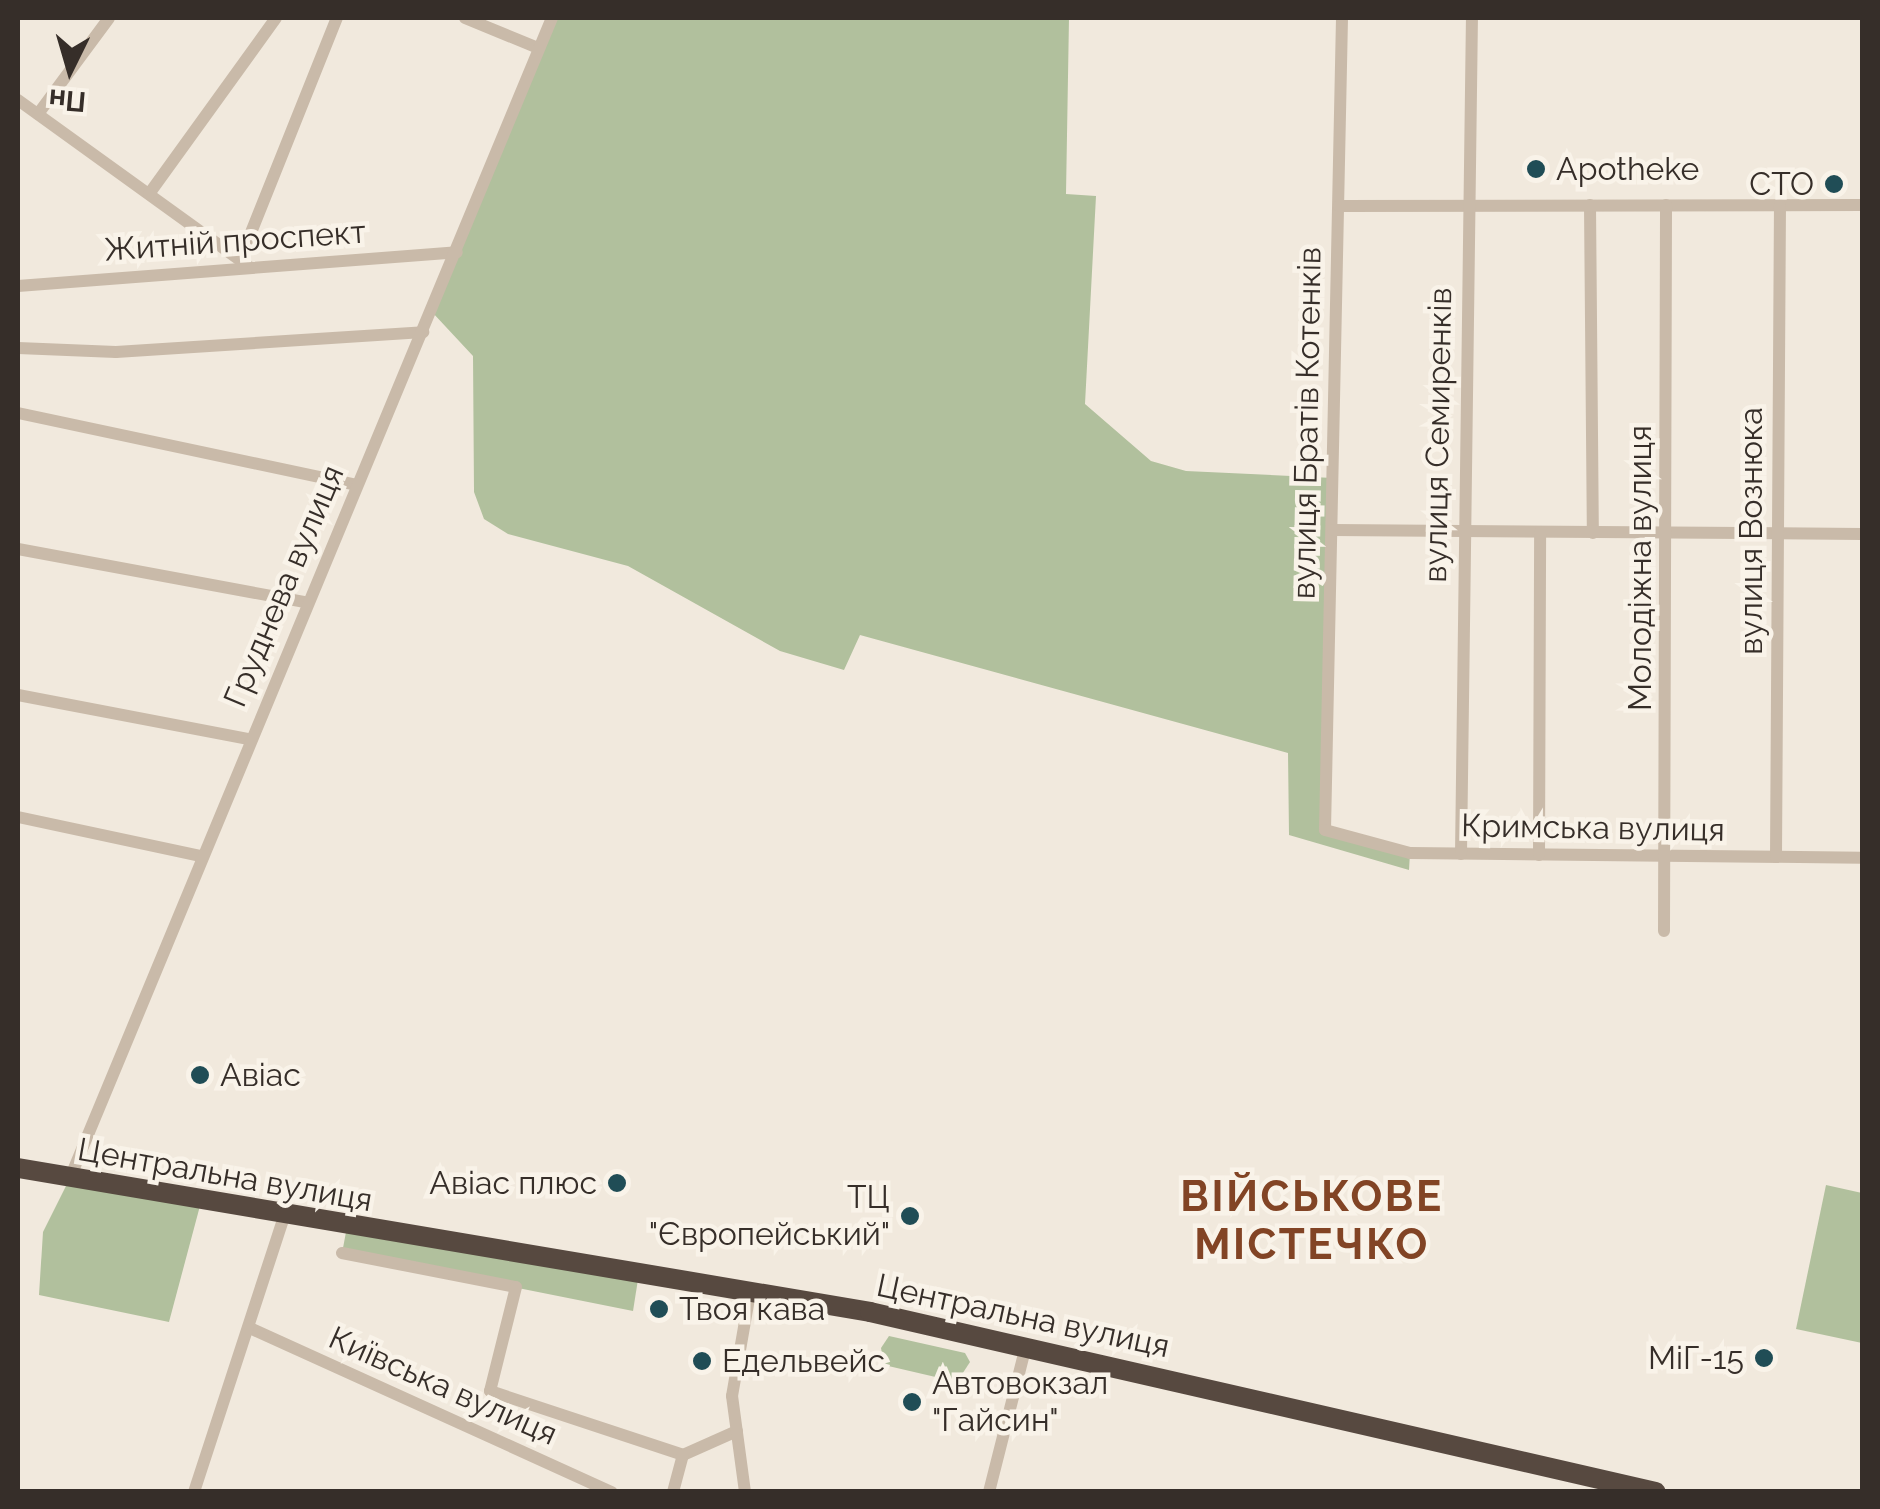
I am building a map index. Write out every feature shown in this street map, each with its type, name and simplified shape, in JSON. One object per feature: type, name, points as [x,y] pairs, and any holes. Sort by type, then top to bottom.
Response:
[{"type":"highway","name":"Центральна вулиця","points":[[18,1168],[750,1293],[1026,1346],[1656,1492]]},
{"type":"street","points":[[38,114],[108,18]]},
{"type":"street","points":[[150,194],[276,18]]},
{"type":"street","points":[[18,100],[244,263],[337,18]]},
{"type":"street","points":[[465,18],[538,48]]},
{"type":"street","name":"Груднева вулиця","points":[[70,1178],[248,739],[457,252],[552,18]]},
{"type":"street","name":"вулиця Братів Котенків","points":[[1325,830],[1342,18]]},
{"type":"street","name":"вулиця Семиренків","points":[[1461,854],[1472,18]]},
{"type":"street","points":[[1590,205],[1593,532]]},
{"type":"street","name":"Молодіжна вулиця","points":[[1664,931],[1669,533],[1666,205]]},
{"type":"street","name":"вулиця Вознюка","points":[[1776,857],[1780,205]]},
{"type":"street","points":[[1339,206],[1862,205]]},
{"type":"street","name":"Житній проспект","points":[[18,286],[244,263],[457,252]]},
{"type":"street","points":[[18,348],[116,352],[423,332]]},
{"type":"street","points":[[18,413],[356,485]]},
{"type":"street","points":[[1333,530],[1862,534]]},
{"type":"street","points":[[1538,854],[1540,532]]},
{"type":"street","points":[[18,549],[306,602]]},
{"type":"street","points":[[18,695],[248,739]]},
{"type":"street","points":[[18,817],[52,821],[200,856]]},
{"type":"street","name":"Кримська вулиця","points":[[1325,830],[1410,853],[1862,858]]},
{"type":"street","points":[[194,1492],[252,1328],[284,1216]]},
{"type":"street","points":[[342,1253],[516,1286],[490,1391],[682,1455],[737,1431]]},
{"type":"street","points":[[745,1492],[732,1396],[750,1293]]},
{"type":"street","name":"Київська вулиця","points":[[252,1328],[612,1492]]},
{"type":"street","points":[[989,1492],[1026,1346]]},
{"type":"street","points":[[673,1492],[682,1455]]},
{"type":"green space","points":[[552,18],[1069,18],[1066,194],[1096,196],[1085,404],[1151,461],[1186,471],[1333,478],[1325,830],[1410,853],[1409,870],[1289,835],[1288,753],[860,635],[844,670],[780,651],[628,566],[508,534],[484,519],[474,492],[473,356],[432,312]]},
{"type":"green space","points":[[70,1178],[201,1202],[169,1322],[39,1295],[43,1232]]},
{"type":"green space","points":[[1826,1185],[1862,1193],[1862,1343],[1796,1329]]},
{"type":"green space","points":[[347,1227],[639,1273],[633,1311],[342,1253]]},
{"type":"green space","points":[[889,1336],[965,1353],[970,1362],[957,1382],[884,1365],[881,1348]]},
{"type":"place","name":"Apotheke","points":[[1536,169]]},
{"type":"place","name":"СТО","points":[[1834,184]]},
{"type":"place","name":"Авіас","points":[[200,1075]]},
{"type":"place","name":"Авіас плюс","points":[[617,1183]]},
{"type":"place","name":"ТЦ \"Європейський\"","points":[[910,1216]]},
{"type":"place","name":"Твоя кава","points":[[659,1309]]},
{"type":"place","name":"МіГ-15","points":[[1764,1358]]},
{"type":"place","name":"Едельвейс","points":[[702,1361]]},
{"type":"place","name":"Автовокзал \"Гайсин\"","points":[[912,1402]]},
{"type":"district","name":"ВІЙСЬКОВЕ МІСТЕЧКО","points":[[1312,1221]]}]
